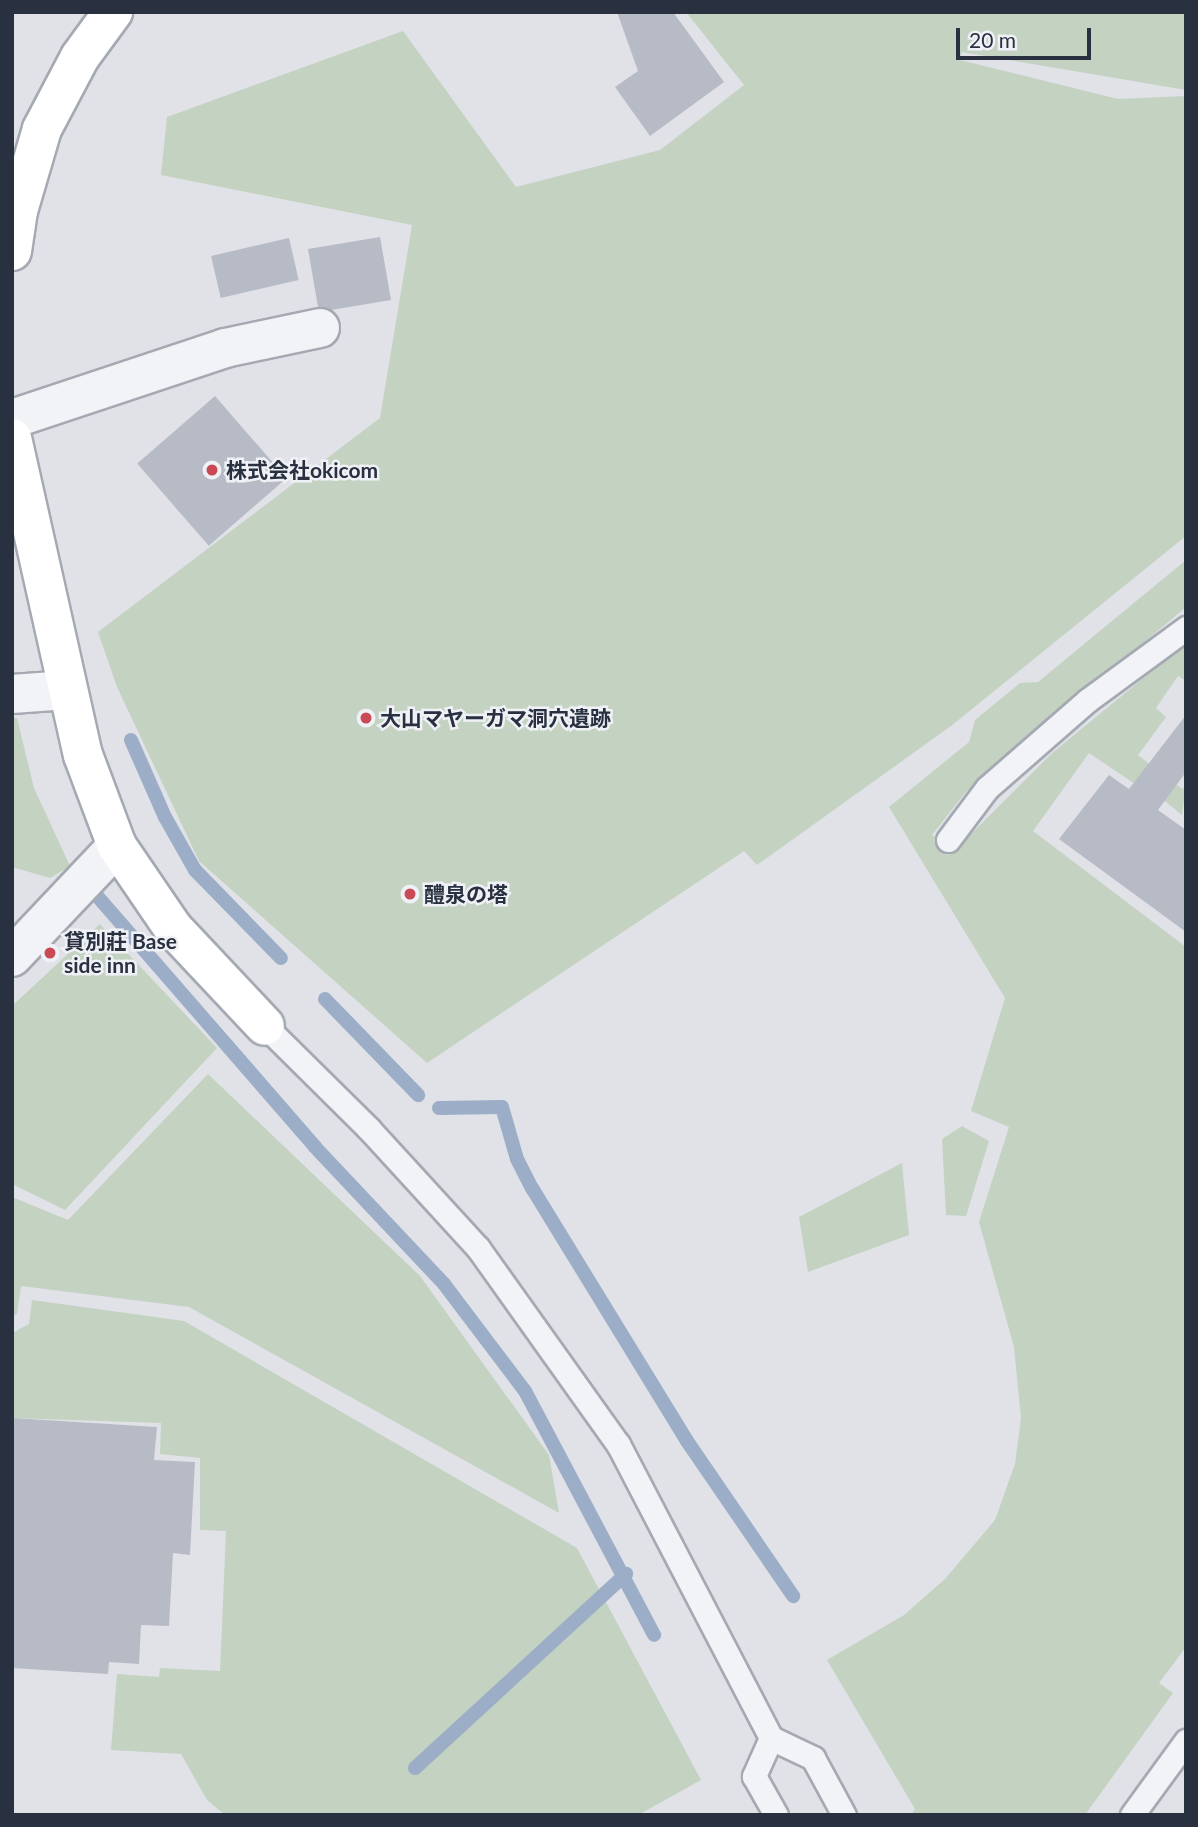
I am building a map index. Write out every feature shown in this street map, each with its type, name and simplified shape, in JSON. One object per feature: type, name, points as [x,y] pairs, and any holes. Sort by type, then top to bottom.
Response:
[{"type":"street","points":[[12,251],[18,211],[42,129],[80,57],[113,12]]},
{"type":"street","points":[[12,419],[225,348],[320,328]]},
{"type":"street","points":[[12,438],[83,755],[117,846],[173,928],[265,1026]]},
{"type":"street","points":[[12,694],[68,690]]},
{"type":"street","points":[[12,957],[117,846]]},
{"type":"lane","points":[[948,840],[987,788],[1088,700],[1186,628]]},
{"type":"lane","points":[[265,1026],[369,1129],[478,1248],[618,1444],[771,1738],[813,1758],[844,1815]]},
{"type":"lane","points":[[771,1738],[754,1776],[776,1815]]},
{"type":"lane","points":[[1132,1815],[1186,1741]]},
{"type":"green space","points":[[686,12],[1186,12],[1186,90],[962,52],[960,60],[1118,99],[1186,96],[1186,536],[951,726],[757,865],[744,851],[427,1063],[199,861],[117,687],[98,632],[380,418],[412,225],[161,175],[167,117],[403,31],[516,187],[660,150],[744,85]]},
{"type":"green space","points":[[1186,560],[1186,607],[965,793],[932,835],[954,851],[1051,754],[1186,643],[1186,681],[1178,676],[1156,708],[1166,717],[1138,755],[1152,766],[1138,786],[1089,753],[1033,831],[1186,947],[1186,1647],[1159,1683],[1173,1693],[1085,1815],[911,1815],[915,1809],[827,1660],[904,1615],[945,1579],[995,1520],[1015,1464],[1021,1418],[1014,1347],[979,1222],[1009,1127],[971,1111],[1005,998],[889,807],[969,742],[975,720],[1020,683],[1038,682]]},
{"type":"green space","points":[[12,718],[17,718],[34,788],[70,866],[50,878],[12,867]]},
{"type":"green space","points":[[1168,779],[1183,789],[1186,785],[1182,815],[1156,794]]},
{"type":"green space","points":[[100,924],[217,1048],[65,1210],[12,1184],[12,1006]]},
{"type":"green space","points":[[208,1074],[420,1276],[549,1455],[559,1513],[189,1307],[21,1286],[17,1314],[12,1317],[12,1197],[68,1220]]},
{"type":"green space","points":[[962,1126],[989,1141],[966,1216],[946,1215],[942,1139]]},
{"type":"green space","points":[[902,1163],[909,1235],[808,1272],[799,1217]]},
{"type":"green space","points":[[32,1300],[184,1321],[577,1548],[701,1780],[638,1815],[225,1815],[207,1800],[181,1754],[111,1750],[117,1674],[159,1677],[160,1668],[220,1671],[226,1531],[200,1530],[200,1458],[160,1454],[161,1423],[12,1418],[12,1333],[29,1324]]},
{"type":"building","points":[[617,12],[673,12],[724,82],[650,136],[615,87],[638,71]]},
{"type":"building","points":[[380,237],[391,300],[331,310],[318,307],[308,249]]},
{"type":"building","points":[[289,238],[299,280],[221,298],[211,256]]},
{"type":"building","name":"株式会社okicom","points":[[215,396],[287,478],[209,546],[137,464]]},
{"type":"building","points":[[1186,715],[1186,772],[1158,810],[1186,830],[1186,932],[1059,839],[1109,775],[1129,789]]},
{"type":"building","points":[[12,1418],[157,1427],[154,1460],[195,1462],[190,1555],[173,1553],[169,1626],[141,1625],[139,1664],[109,1662],[108,1674],[12,1668]]},
{"type":"waterway","points":[[131,740],[165,817],[195,870],[281,958]]},
{"type":"waterway","points":[[98,897],[315,1147],[444,1284],[525,1391],[654,1635]]},
{"type":"waterway","points":[[325,999],[418,1095]]},
{"type":"waterway","points":[[439,1108],[502,1107],[517,1159],[532,1188],[687,1441],[793,1596]]},
{"type":"waterway","points":[[415,1768],[626,1574]]},
{"type":"place","name":"株式会社okicom","points":[[212,470]]},
{"type":"place","name":"大山マヤーガマ洞穴遺跡","points":[[366,718]]},
{"type":"place","name":"醴泉の塔","points":[[410,894]]},
{"type":"place","name":"貸別莊 Base side inn","points":[[50,953]]}]
